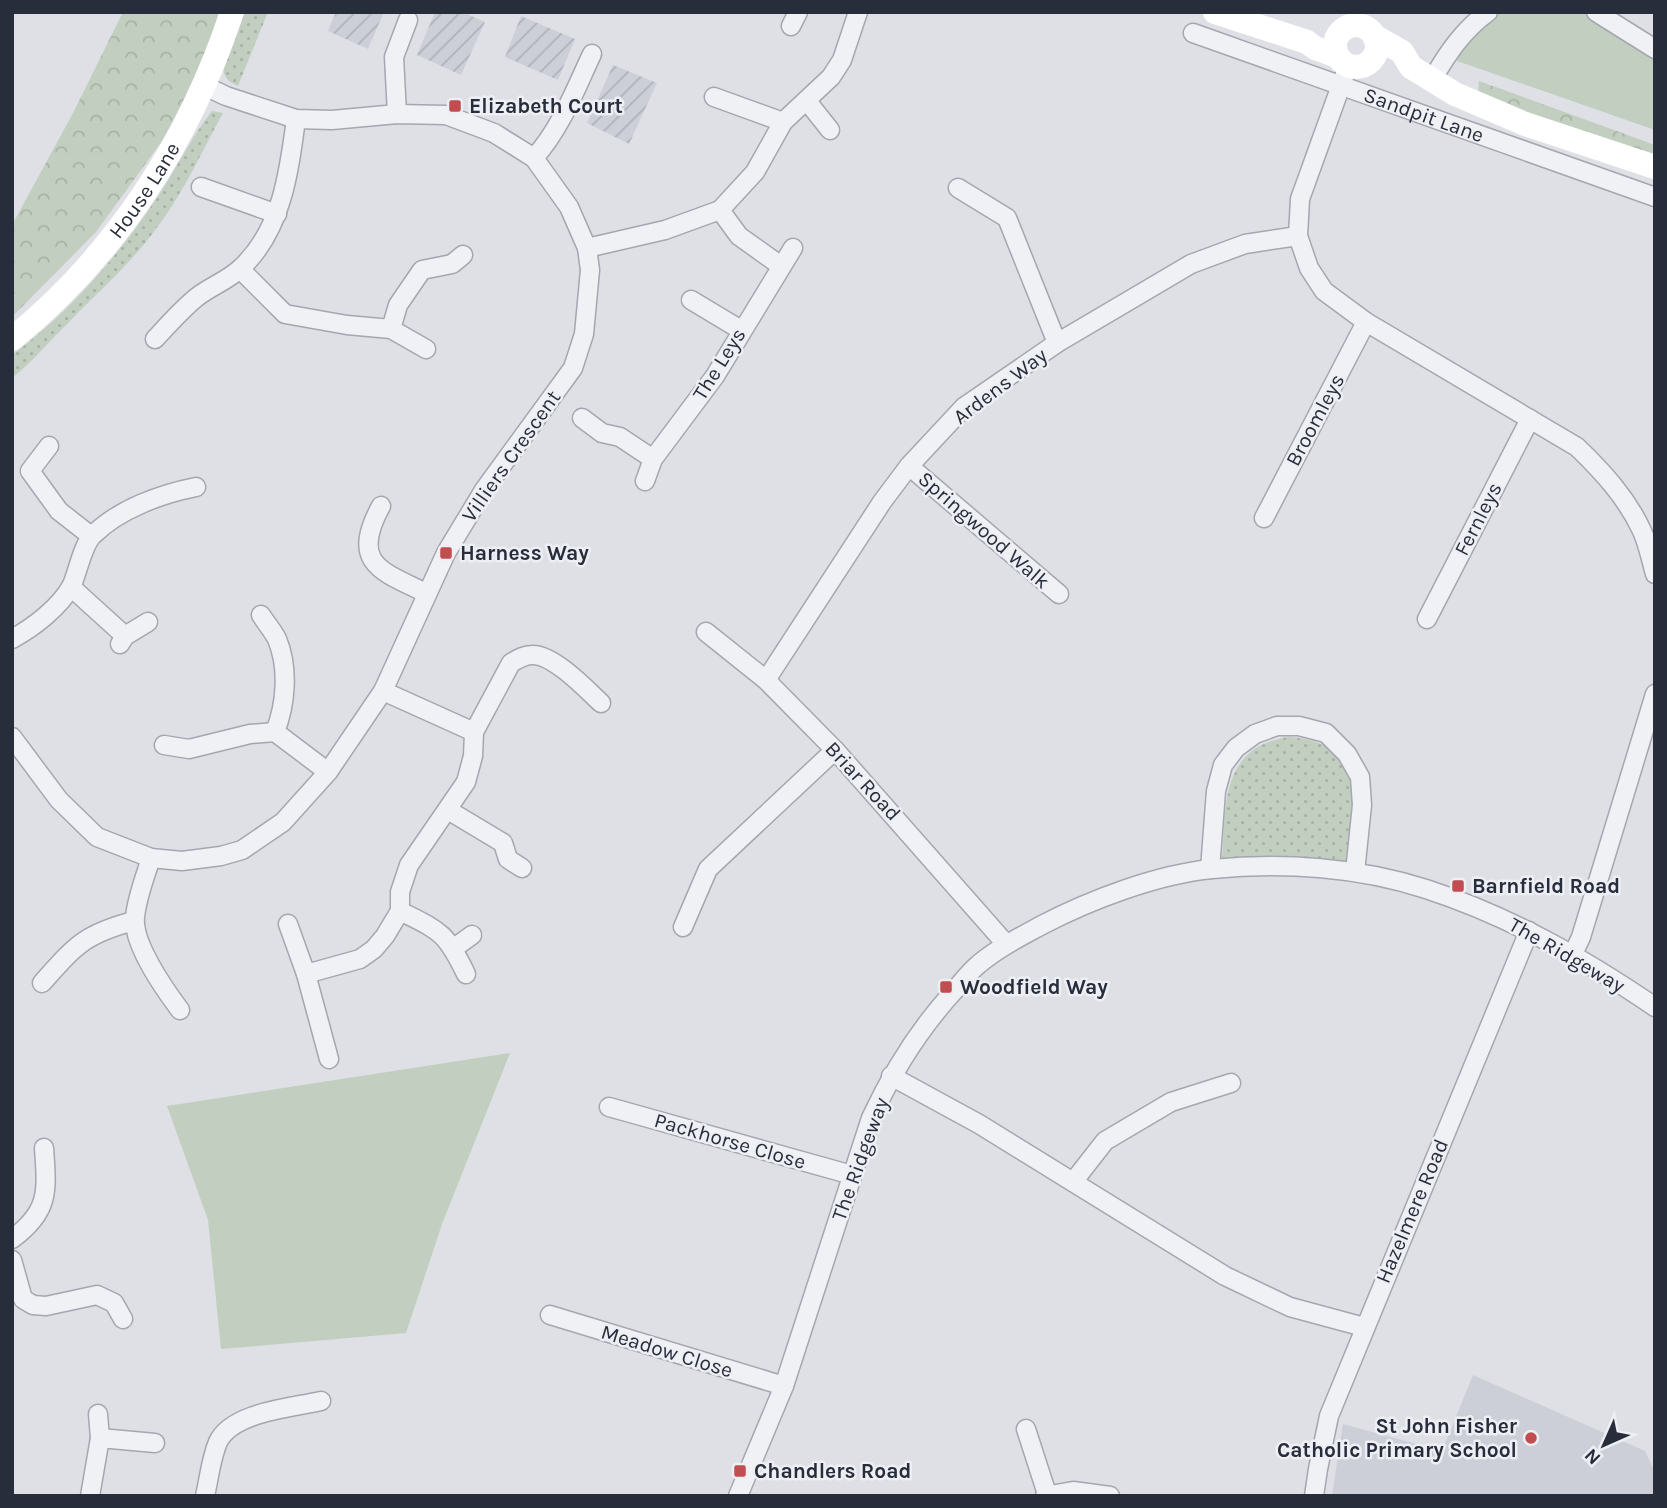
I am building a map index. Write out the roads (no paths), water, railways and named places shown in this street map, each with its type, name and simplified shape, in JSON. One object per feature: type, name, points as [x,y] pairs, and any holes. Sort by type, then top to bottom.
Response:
[{"type":"street","name":"House Lane","points":[[12,339],[71,284],[131,214],[163,165],[205,86],[232,12]]},
{"type":"street","points":[[587,248],[665,230],[720,210],[755,172],[783,122],[831,77],[842,60],[858,12]]},
{"type":"street","name":"Sandpit Lane","points":[[1215,12],[1307,42],[1315,48],[1655,197]]},
{"type":"street","points":[[1421,73],[1488,12]]},
{"type":"street","points":[[1596,12],[1655,49]]},
{"type":"street","points":[[397,114],[394,57],[408,20]]},
{"type":"street","name":"Sandpit Lane","points":[[1347,61],[1343,29],[1357,25],[1370,30],[1374,36],[1402,52],[1421,73],[1455,94],[1525,124],[1655,167]]},
{"type":"street","name":"Sandpit Lane","points":[[1193,33],[1421,73]]},
{"type":"street","points":[[1374,36],[1377,50],[1347,61],[1300,199],[1298,236],[1309,268],[1324,291],[1366,322],[1577,447],[1602,471],[1649,530],[1655,574]]},
{"type":"street","points":[[534,158],[548,142],[563,116],[592,54]]},
{"type":"street","name":"Villiers Crescent","points":[[14,744],[59,800],[97,837],[151,859],[182,861],[221,856],[242,850],[283,822],[328,772],[383,691],[446,552],[485,489],[573,368],[584,334],[590,270],[587,248],[569,207],[534,158],[494,133],[446,116],[397,114],[332,120],[296,119],[226,96],[205,86]]},
{"type":"street","points":[[714,97],[783,122]]},
{"type":"street","points":[[807,101],[830,130]]},
{"type":"street","points":[[155,339],[196,298],[240,269],[260,246],[277,214],[287,182],[296,119]]},
{"type":"street","points":[[201,187],[277,214]]},
{"type":"street","points":[[958,188],[1007,218],[1057,343]]},
{"type":"street","points":[[720,210],[739,236],[781,266]]},
{"type":"street","name":"Ardens Way","points":[[766,680],[882,502],[909,466],[964,407],[1057,343],[1191,264],[1245,244],[1298,236]]},
{"type":"street","name":"The Leys","points":[[645,481],[653,459],[715,376],[793,248]]},
{"type":"street","points":[[391,329],[398,305],[422,270],[452,264],[463,255]]},
{"type":"street","points":[[240,269],[285,314],[347,326],[391,329],[399,331],[425,349]]},
{"type":"street","points":[[691,300],[741,330]]},
{"type":"street","name":"Broomleys","points":[[1264,518],[1366,322]]},
{"type":"street","points":[[582,418],[602,433],[620,438],[653,459]]},
{"type":"street","name":"Fernleys","points":[[1427,619],[1530,419]]},
{"type":"street","points":[[49,446],[30,471],[59,511],[91,536]]},
{"type":"street","name":"Springwood Walk","points":[[909,466],[1059,594]]},
{"type":"street","points":[[12,639],[37,625],[71,587],[91,536],[123,514],[168,493],[196,487]]},
{"type":"street","points":[[381,506],[370,525],[368,548],[372,561],[381,572],[426,593]]},
{"type":"street","points":[[71,587],[123,640],[148,622]]},
{"type":"street","points":[[261,615],[277,639],[285,691],[282,714],[275,732]]},
{"type":"street","name":"Briar Road","points":[[706,632],[766,680],[835,750],[1006,944]]},
{"type":"street","points":[[306,974],[360,959],[374,949],[385,936],[400,911],[400,892],[410,865],[467,782],[473,756],[474,732],[511,663],[521,657],[542,656],[575,678],[601,703]]},
{"type":"street","points":[[383,691],[474,732]]},
{"type":"street","points":[[1573,954],[1581,937],[1655,694]]},
{"type":"street","points":[[1210,869],[1216,791],[1223,765],[1236,748],[1255,734],[1278,726],[1299,726],[1326,733],[1347,754],[1360,777],[1362,804],[1355,873]]},
{"type":"street","points":[[164,745],[189,749],[239,736],[275,732],[328,772]]},
{"type":"street","points":[[682,927],[708,869],[835,750]]},
{"type":"street","points":[[448,810],[503,843],[508,859],[523,868]]},
{"type":"street","points":[[151,859],[134,921],[146,956],[163,988],[180,1010]]},
{"type":"street","name":"The Ridgeway","points":[[738,1496],[784,1386],[871,1118],[891,1076],[928,1020],[978,965],[1006,944],[1070,911],[1146,883],[1210,869],[1288,866],[1355,873],[1424,888],[1490,912],[1573,954],[1655,1007]]},
{"type":"street","points":[[400,911],[439,930],[454,948],[466,974]]},
{"type":"street","points":[[42,983],[77,944],[106,928],[134,921]]},
{"type":"street","points":[[288,924],[306,974],[329,1059]]},
{"type":"street","name":"Hazelmere Road","points":[[1314,1496],[1329,1416],[1529,931]]},
{"type":"street","points":[[454,948],[472,936]]},
{"type":"street","points":[[891,1076],[979,1124],[1225,1276],[1290,1307],[1364,1327]]},
{"type":"street","points":[[1073,1182],[1105,1142],[1171,1102],[1231,1083]]},
{"type":"street","name":"Packhorse Close","points":[[609,1107],[852,1175]]},
{"type":"street","points":[[12,1239],[25,1230],[42,1209],[46,1175],[44,1148]]},
{"type":"street","points":[[12,1261],[23,1299],[33,1305],[46,1306],[97,1295],[114,1303],[123,1319]]},
{"type":"street","name":"Meadow Close","points":[[550,1315],[784,1386]]},
{"type":"street","points":[[205,1496],[218,1441],[228,1428],[244,1419],[321,1401]]},
{"type":"street","points":[[90,1496],[100,1438],[98,1414]]},
{"type":"street","points":[[1026,1429],[1046,1495],[1073,1491],[1110,1496]]},
{"type":"street","points":[[100,1438],[155,1443]]},
{"type":"place","name":"Elizabeth Court","points":[[455,106]]},
{"type":"place","name":"Harness Way","points":[[446,553]]},
{"type":"place","name":"Barnfield Road","points":[[1458,886]]},
{"type":"place","name":"Woodfield Way","points":[[946,987]]},
{"type":"place","name":"St John Fisher Catholic Primary School","points":[[1531,1438]]},
{"type":"place","name":"Chandlers Road","points":[[740,1471]]}]
